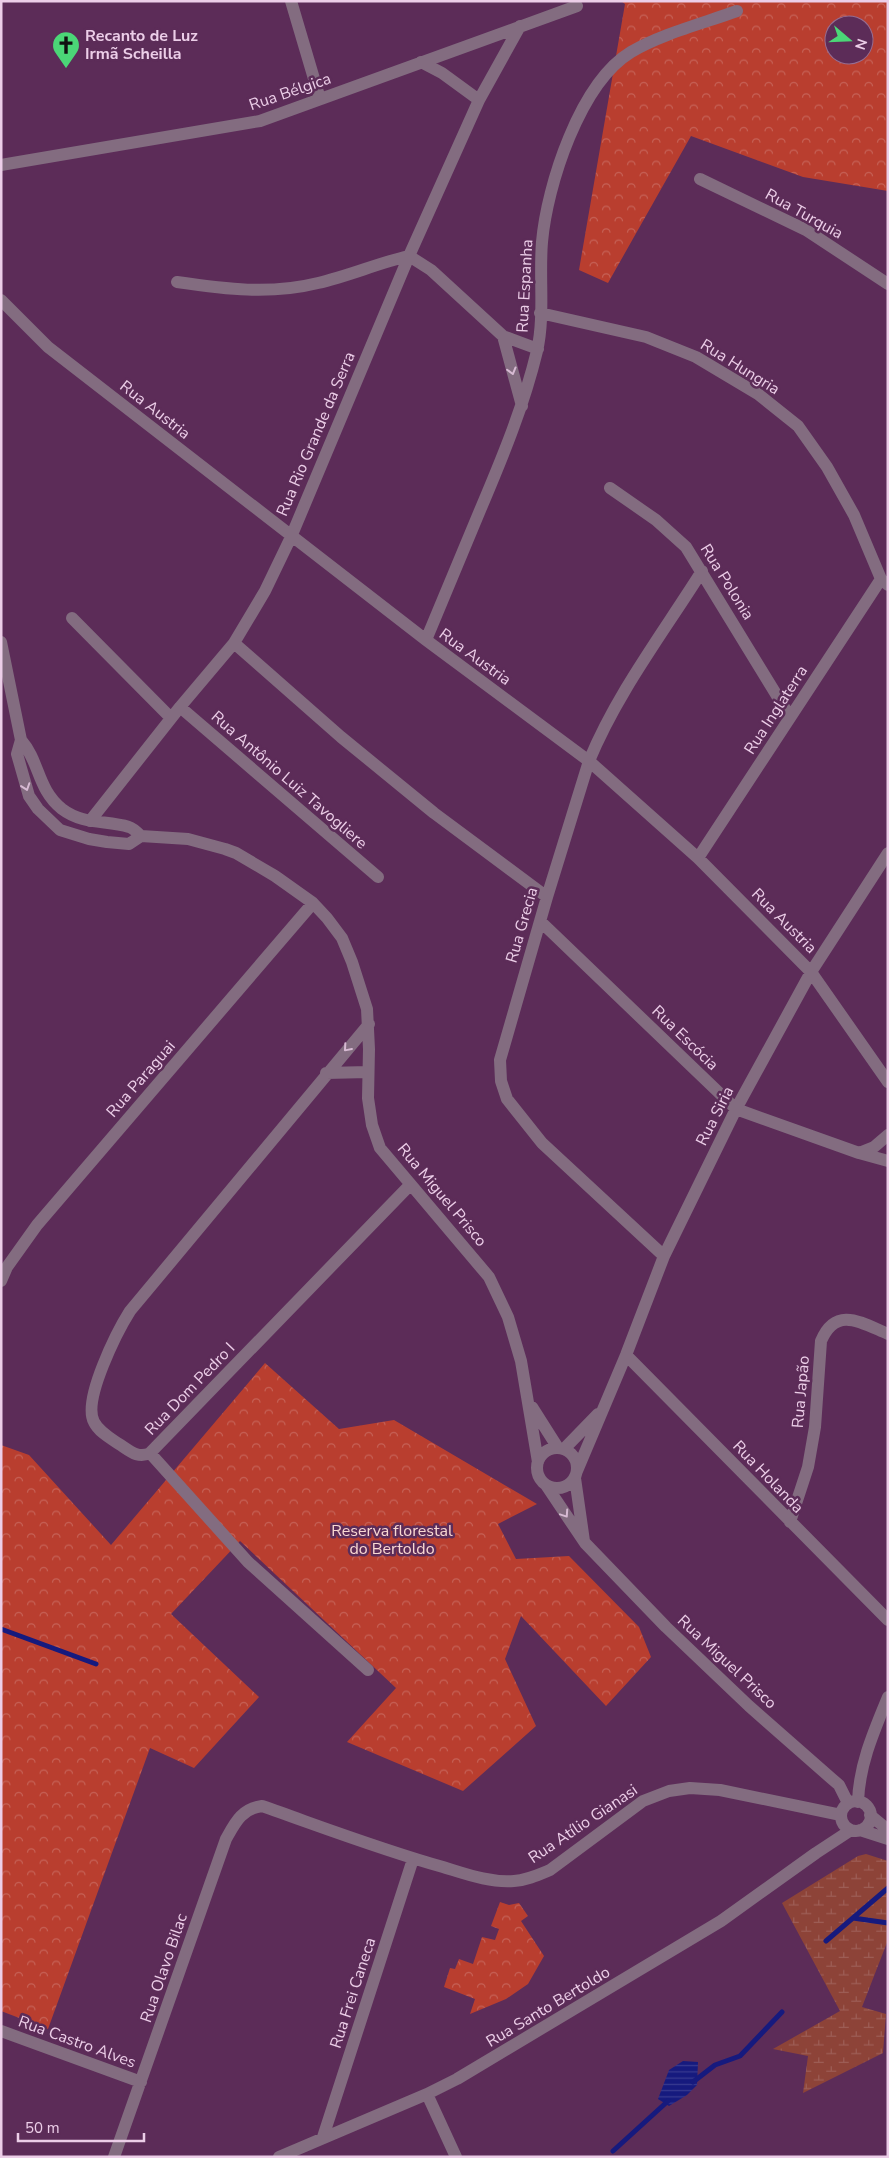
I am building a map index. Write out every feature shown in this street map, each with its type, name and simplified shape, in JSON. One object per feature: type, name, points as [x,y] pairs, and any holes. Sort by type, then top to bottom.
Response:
[{"type":"street","points":[[291,1],[320,99]]},
{"type":"street","name":"Rua Bélgica","points":[[1,165],[260,121],[577,6]]},
{"type":"street","name":"Rua Espanha","points":[[426,640],[508,445],[522,406],[538,349],[542,241],[549,196],[569,137],[599,81],[630,52],[658,39],[737,11]]},
{"type":"street","name":"Rua Rio Grande da Serra","points":[[90,821],[171,718],[234,643],[265,591],[291,537],[409,256],[479,100],[520,26]]},
{"type":"street","points":[[421,62],[449,78],[479,100]]},
{"type":"street","name":"Rua Turquia","points":[[700,179],[806,230],[888,284]]},
{"type":"street","points":[[177,282],[235,290],[287,289],[318,283],[386,261],[409,256],[431,270],[503,336],[538,349]]},
{"type":"street","name":"Rua Austria","points":[[1,300],[48,347],[291,537],[589,761],[698,858],[811,972],[888,1082]]},
{"type":"street","name":"Rua Hungria","points":[[540,313],[646,337],[696,356],[758,394],[798,426],[827,467],[854,515],[884,582]]},
{"type":"street","points":[[503,336],[522,406]]},
{"type":"street","name":"Rua Polonia","points":[[610,488],[656,520],[686,547],[790,717]]},
{"type":"street","name":"Rua Grecia","points":[[664,1256],[542,1142],[507,1099],[501,1081],[500,1060],[546,898],[589,761],[611,714],[702,571]]},
{"type":"street","name":"Rua Inglaterra","points":[[698,858],[790,717],[884,582]]},
{"type":"street","points":[[72,618],[171,718]]},
{"type":"street","name":"Rua Miguel Prisco","points":[[1,642],[5,682],[20,740],[17,754],[29,796],[52,824],[72,835],[107,842],[129,844],[141,836],[188,839],[236,853],[275,876],[313,904],[342,938],[368,1009],[368,1098],[380,1148],[410,1185],[465,1246],[489,1277],[508,1318],[521,1361],[529,1402],[538,1474],[584,1543],[666,1627],[749,1706],[839,1785],[853,1803]]},
{"type":"street","points":[[234,643],[341,737],[434,813],[546,898]]},
{"type":"street","name":"Rua Antônio Luiz Tavogliere","points":[[180,707],[378,877]]},
{"type":"street","name":"Rua Miguel Prisco","points":[[20,740],[30,751],[43,786],[51,799],[63,810],[77,818],[131,827],[141,836]]},
{"type":"street","name":"Rua Siria","points":[[576,1475],[626,1355],[664,1256],[736,1109],[811,972],[888,853]]},
{"type":"street","name":"Rua Paraguai","points":[[1,1280],[7,1267],[37,1225],[313,904]]},
{"type":"street","name":"Rua Escócia","points":[[540,921],[736,1109],[859,1153],[888,1161]]},
{"type":"street","name":"Rua Dom Pedro I","points":[[369,1024],[326,1073],[130,1310],[118,1330],[91,1404],[93,1420],[103,1433],[133,1453],[141,1456],[150,1453],[410,1185]]},
{"type":"street","points":[[326,1073],[368,1072]]},
{"type":"street","points":[[859,1153],[874,1147],[888,1135]]},
{"type":"street","name":"Rua Japão","points":[[790,1522],[808,1467],[815,1427],[821,1341],[825,1331],[834,1322],[847,1318],[888,1334]]},
{"type":"street","name":"Rua Holanda","points":[[626,1355],[888,1620]]},
{"type":"street","name":"Rua Miguel Prisco","points":[[529,1402],[561,1448],[575,1458],[584,1543]]},
{"type":"street","name":"Rua Siria","points":[[561,1448],[604,1409]]},
{"type":"street","points":[[538,1462],[546,1452],[561,1448]]},
{"type":"street","points":[[150,1453],[248,1562],[368,1670]]},
{"type":"street","points":[[546,1484],[558,1488],[564,1487],[576,1475]]},
{"type":"street","points":[[888,1696],[862,1768],[853,1803],[842,1810],[841,1818],[847,1828],[888,1839]]},
{"type":"street","name":"Rua Atílio Gianasi","points":[[262,1806],[413,1859],[493,1880],[515,1881],[533,1878],[550,1870],[643,1802],[669,1791],[690,1788],[720,1790],[841,1818]]},
{"type":"street","points":[[853,1803],[866,1806],[870,1815],[888,1830]]},
{"type":"street","name":"Rua Olavo Bilac","points":[[114,2157],[226,1840],[242,1813],[253,1807],[262,1806]]},
{"type":"street","points":[[856,1830],[868,1824],[870,1815]]},
{"type":"street","name":"Rua Santo Bertoldo","points":[[816,1853],[841,1818]]},
{"type":"street","name":"Rua Santo Bertoldo","points":[[278,2157],[427,2094],[457,2079],[721,1921],[816,1853],[856,1830]]},
{"type":"street","name":"Rua Frei Caneca","points":[[323,2137],[413,1859]]},
{"type":"street","name":"Rua Castro Alves","points":[[1,2031],[141,2082]]},
{"type":"street","points":[[427,2094],[456,2157]]},
{"type":"green space","points":[[621,1],[888,1],[888,191],[803,177],[691,136],[608,283],[579,270],[625,4]]},
{"type":"green space","name":"Reserva florestal do Bertoldo","points":[[265,1363],[339,1429],[394,1420],[537,1504],[498,1524],[516,1559],[569,1556],[639,1627],[651,1657],[606,1706],[521,1616],[505,1659],[536,1726],[463,1791],[347,1742],[396,1688],[240,1541],[171,1614],[259,1697],[194,1768],[150,1748],[48,2029],[1,2011],[1,1445],[29,1455],[111,1545]]},
{"type":"green space","points":[[866,1854],[888,1861],[888,1940],[862,2007],[886,2014],[883,2053],[803,2093],[808,2056],[773,2049],[840,2011],[782,1903],[858,1856]]},
{"type":"green space","points":[[500,1902],[509,1905],[519,1903],[528,1916],[521,1921],[544,1956],[528,1984],[506,1999],[470,2014],[475,1999],[444,1987],[450,1968],[455,1969],[459,1959],[473,1964],[482,1937],[495,1940],[499,1929],[491,1926]]},
{"type":"shaded area","points":[[683,2061],[698,2062],[697,2085],[687,2095],[669,2106],[658,2099],[669,2070]]},
{"type":"waterway","points":[[1,1629],[96,1664]]},
{"type":"waterway","points":[[826,1941],[888,1888]]},
{"type":"waterway","points":[[853,1918],[888,1923]]},
{"type":"waterway","points":[[693,2082],[715,2065],[740,2056],[782,2012]]},
{"type":"waterway","points":[[613,2151],[668,2101]]},
{"type":"place","name":"Recanto de Luz Irmã Scheilla","points":[[66,69]]}]
